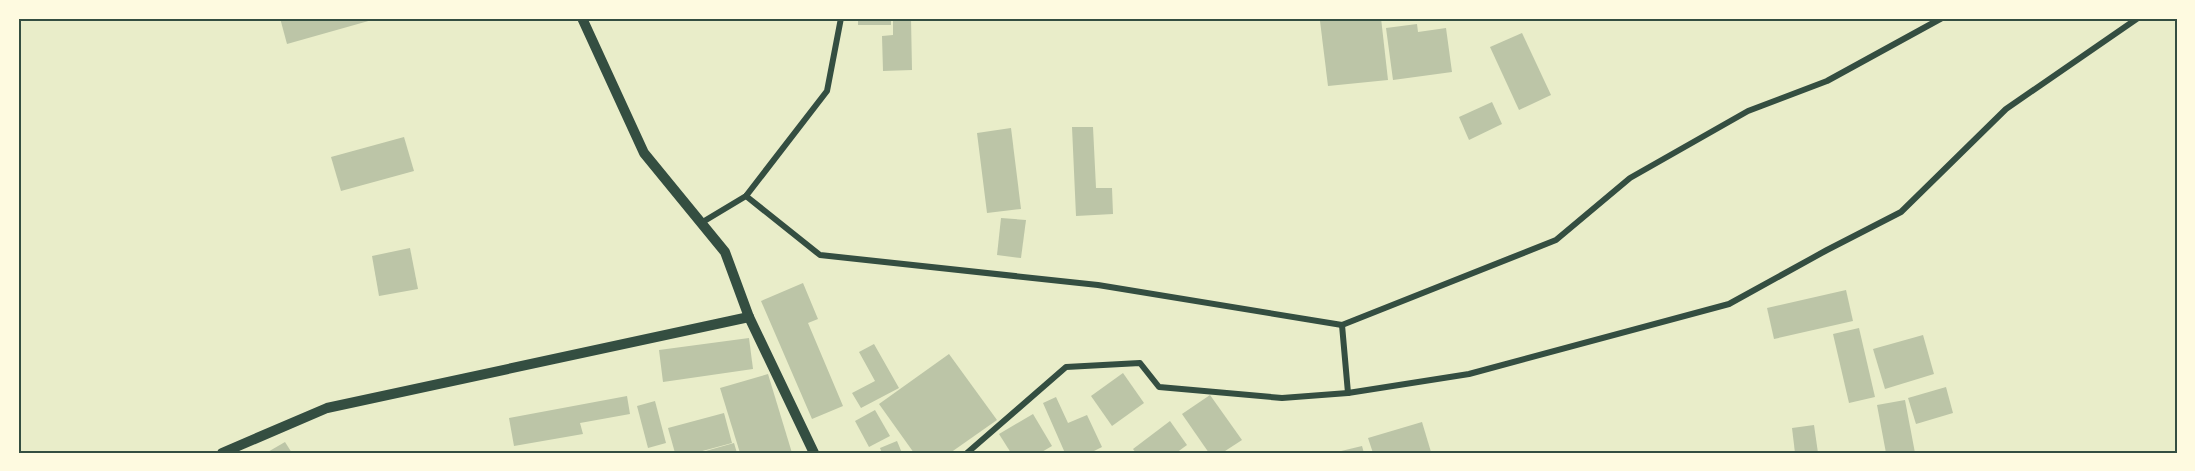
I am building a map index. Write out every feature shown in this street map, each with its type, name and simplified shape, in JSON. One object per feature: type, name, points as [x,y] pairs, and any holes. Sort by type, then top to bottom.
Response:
[{"type":"street","points":[[582,18],[644,153],[725,252],[749,317],[814,453]]},
{"type":"street","points":[[701,223],[746,196],[827,91],[841,18]]},
{"type":"street","points":[[746,196],[820,255],[1098,285],[1341,325],[1556,240],[1630,178],[1748,111],[1827,81],[1941,18]]},
{"type":"street","points":[[967,453],[1066,367],[1140,363],[1159,387],[1282,398],[1348,393],[1469,374],[1729,304],[1901,212],[2006,109],[2138,18]]},
{"type":"street","points":[[222,453],[327,408],[749,317]]},
{"type":"street","points":[[1341,325],[1348,393]]},
{"type":"building","points":[[280,18],[371,18],[372,20],[287,44]]},
{"type":"building","points":[[858,18],[891,18],[891,25],[858,25]]},
{"type":"building","points":[[893,18],[911,18],[912,70],[883,71],[882,36],[893,35]]},
{"type":"building","points":[[1381,18],[1388,80],[1328,86],[1320,21]]},
{"type":"building","points":[[1417,24],[1418,32],[1446,28],[1452,72],[1393,80],[1386,28]]},
{"type":"building","points":[[1522,33],[1551,95],[1519,110],[1490,47]]},
{"type":"building","points":[[1492,102],[1502,124],[1469,140],[1459,117]]},
{"type":"building","points":[[1072,127],[1093,127],[1096,188],[1112,188],[1113,214],[1076,216]]},
{"type":"building","points":[[1011,128],[1021,209],[987,213],[977,133]]},
{"type":"building","points":[[404,137],[414,171],[341,191],[331,157]]},
{"type":"building","points":[[1001,218],[1026,220],[1021,258],[997,255]]},
{"type":"building","points":[[410,248],[418,289],[379,296],[372,256]]},
{"type":"building","points":[[803,283],[818,319],[808,323],[843,406],[812,419],[761,301]]},
{"type":"building","points":[[1846,290],[1853,321],[1774,339],[1767,308]]},
{"type":"building","points":[[1859,328],[1875,397],[1849,403],[1833,334]]},
{"type":"building","points":[[1923,335],[1934,374],[1885,389],[1873,349]]},
{"type":"building","points":[[749,338],[753,369],[663,382],[659,350]]},
{"type":"building","points":[[874,344],[899,388],[861,408],[852,393],[875,381],[859,352]]},
{"type":"building","points":[[949,354],[997,420],[950,453],[914,453],[879,404]]},
{"type":"building","points":[[1123,373],[1144,403],[1112,426],[1091,396]]},
{"type":"building","points":[[768,374],[792,453],[740,453],[720,388]]},
{"type":"building","points":[[1946,387],[1953,413],[1916,424],[1908,398]]},
{"type":"building","points":[[1210,395],[1242,440],[1222,453],[1209,453],[1182,414]]},
{"type":"building","points":[[627,396],[630,414],[580,423],[583,434],[514,446],[509,418]]},
{"type":"building","points":[[1056,397],[1068,423],[1087,415],[1102,447],[1090,453],[1065,453],[1043,403]]},
{"type":"building","points":[[1905,400],[1915,453],[1886,453],[1877,405]]},
{"type":"building","points":[[655,401],[666,443],[648,448],[637,406]]},
{"type":"building","points":[[875,410],[890,436],[869,447],[855,421]]},
{"type":"building","points":[[724,413],[732,443],[695,453],[675,453],[668,428]]},
{"type":"building","points":[[1033,414],[1052,446],[1040,453],[1011,453],[999,434]]},
{"type":"building","points":[[1170,421],[1187,445],[1176,453],[1136,453],[1133,449]]},
{"type":"building","points":[[1422,422],[1431,452],[1373,453],[1368,438]]},
{"type":"building","points":[[1814,425],[1818,453],[1795,453],[1792,428]]},
{"type":"building","points":[[897,441],[902,453],[882,453],[880,448]]},
{"type":"building","points":[[285,442],[292,453],[266,453]]},
{"type":"building","points":[[734,443],[737,453],[702,452]]},
{"type":"building","points":[[1362,446],[1364,453],[1337,453],[1337,452]]}]
